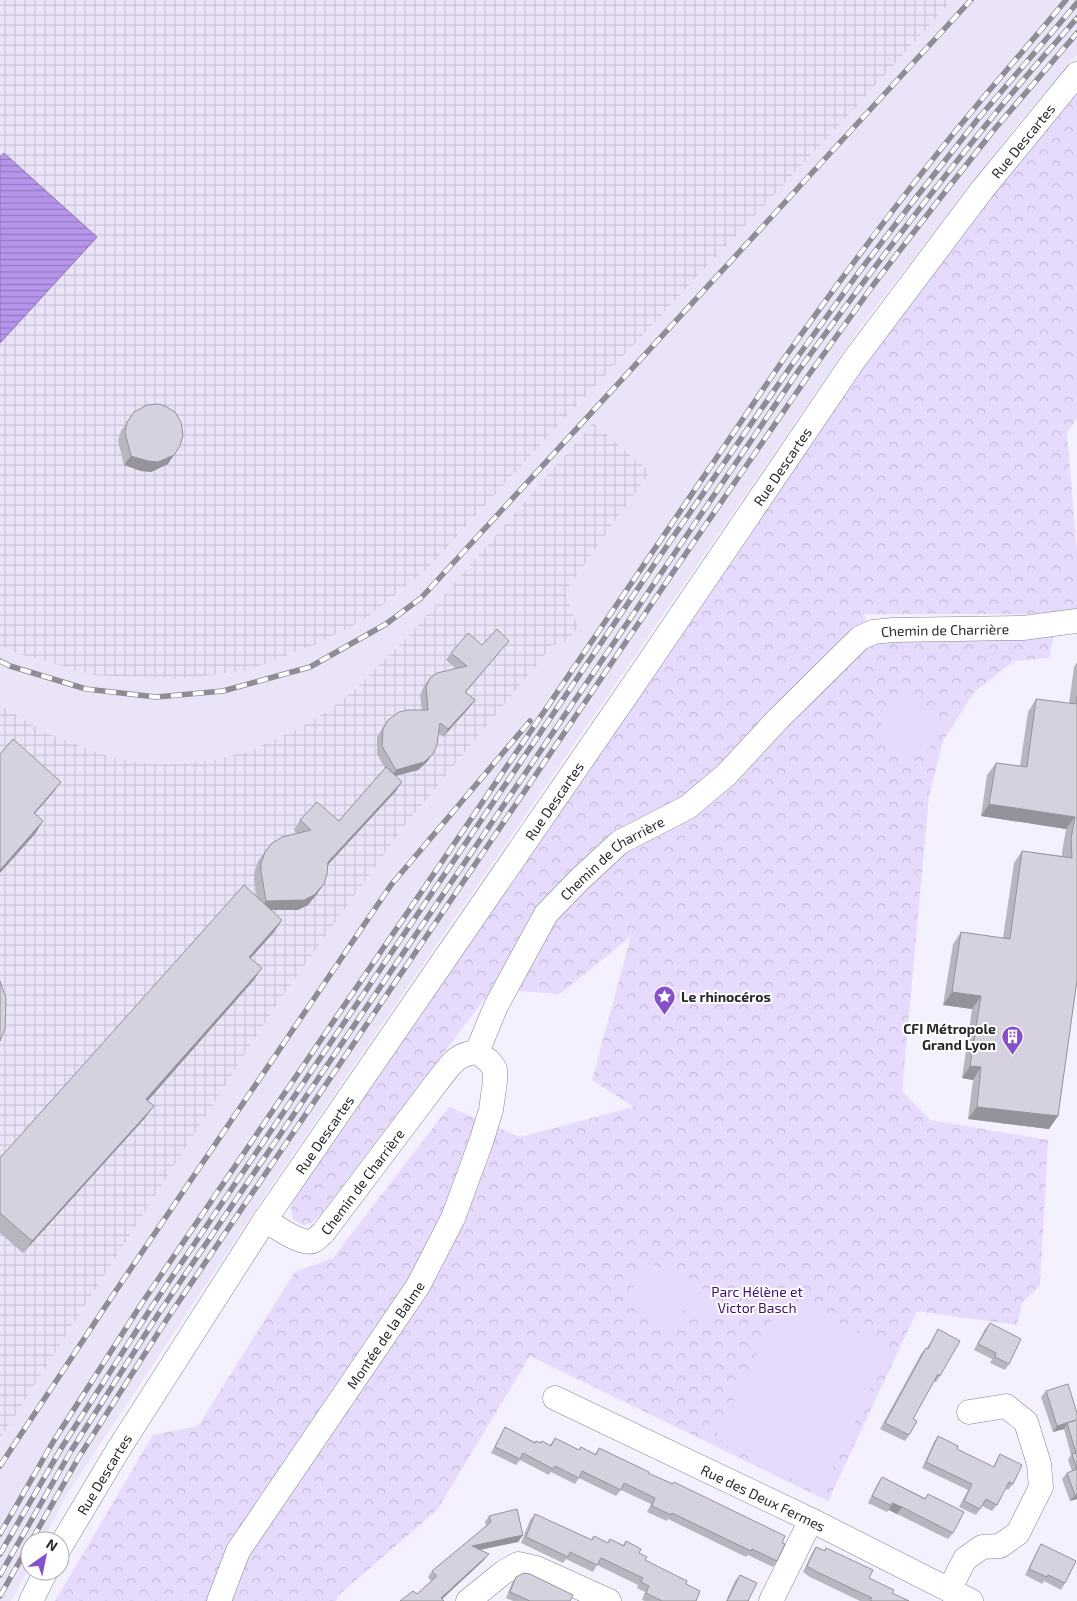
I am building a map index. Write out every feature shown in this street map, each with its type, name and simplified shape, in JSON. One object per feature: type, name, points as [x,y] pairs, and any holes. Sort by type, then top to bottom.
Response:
[{"type":"street","name":"Rue Descartes","points":[[70,1531],[118,1450],[264,1220],[634,684],[854,360],[982,190],[1077,74]]},
{"type":"street","name":"Chemin de Charrière","points":[[264,1220],[299,1240],[308,1242],[314,1241],[323,1233],[457,1058],[466,1053],[477,1052],[496,1006],[546,914],[620,842],[688,807],[726,775],[778,719],[860,638],[873,632],[893,630],[1023,628],[1077,621]]},
{"type":"street","name":"Montée de la Balme","points":[[219,1601],[238,1551],[418,1286],[453,1218],[482,1142],[491,1110],[495,1081],[494,1069],[489,1061],[477,1052]]},
{"type":"street","name":"Rue des Deux Fermes","points":[[555,1398],[811,1520],[962,1598]]},
{"type":"street","points":[[962,1598],[964,1559],[982,1547],[1000,1546],[1018,1534],[1041,1487],[1039,1464],[1026,1422],[1006,1406],[969,1412]]},
{"type":"street","points":[[771,1601],[811,1520]]},
{"type":"street","points":[[468,1601],[504,1572],[518,1564],[536,1568],[610,1601]]},
{"type":"street","points":[[31,1601],[41,1581]]},
{"type":"shaded area","points":[[0,0],[952,0],[856,107],[550,434],[426,570],[364,620],[316,644],[248,670],[180,679],[94,675],[16,653],[0,646]]},
{"type":"shaded area","points":[[952,0],[1077,0],[1077,55],[1018,124],[864,322],[271,1186],[66,1496],[48,1531],[20,1531],[20,1581],[22,1581],[11,1601],[0,1601],[0,1439],[277,1004],[402,829],[552,646],[568,641],[577,626],[565,592],[650,472],[450,590],[413,631],[352,692],[328,711],[301,727],[250,751],[213,760],[174,764],[141,763],[107,756],[46,733],[0,705],[0,646],[16,653],[364,620],[426,570],[550,434],[856,107]]},
{"type":"shaded area","points":[[4,153],[97,237],[0,343],[0,157]]},
{"type":"shaded area","points":[[593,423],[650,472],[565,592],[578,627],[568,641],[552,646],[402,829],[277,1004],[0,1439],[0,705],[46,733],[107,756],[141,763],[174,764],[213,760],[250,751],[301,727],[328,711],[352,692],[413,631]]},
{"type":"green space","name":"Parc Hélène et Victor Basch","points":[[1077,85],[1077,418],[1067,433],[1077,552],[1077,613],[864,614],[876,643],[1054,634],[1049,658],[1014,661],[974,692],[943,741],[929,796],[902,1091],[930,1120],[1048,1140],[1040,1285],[1022,1303],[1017,1325],[917,1311],[828,1501],[530,1356],[437,1510],[340,1594],[336,1601],[55,1601],[67,1581],[70,1581],[70,1576],[153,1435],[198,1426],[295,1272],[333,1258],[449,1107],[520,1137],[634,1107],[592,1080],[631,936],[560,994],[492,989],[321,1214],[312,1223],[302,1225],[293,1219],[291,1209],[294,1193],[829,407]]},
{"type":"green space","points":[[905,700],[915,700],[930,708],[936,717],[938,728],[936,739],[930,748],[915,756],[905,756],[894,751],[887,744],[882,733],[882,723],[887,712],[894,705]]},
{"type":"green space","points":[[647,1261],[718,1297],[706,1322],[681,1309],[672,1328],[625,1304]]},
{"type":"green space","points":[[784,1296],[891,1348],[821,1492],[714,1440]]},
{"type":"building","points":[[159,404],[175,412],[181,422],[183,435],[180,446],[174,455],[158,462],[131,456],[125,432],[127,422],[134,412],[147,405]]},
{"type":"building","points":[[497,629],[509,641],[465,692],[475,700],[448,729],[440,723],[437,745],[433,754],[424,762],[396,770],[382,746],[383,729],[388,720],[399,712],[428,710],[426,687],[430,678],[437,673],[467,666],[451,653],[468,633],[482,645]]},
{"type":"building","points":[[1077,696],[1077,980],[1058,1116],[977,1107],[981,1067],[970,1066],[981,996],[952,992],[961,932],[1010,939],[1022,851],[1072,858],[1071,839],[1075,817],[989,804],[996,763],[1027,767],[1036,699],[1076,704]]},
{"type":"building","points":[[13,739],[61,782],[34,813],[43,821],[0,870],[0,754]]},
{"type":"building","points":[[386,767],[402,782],[328,862],[324,884],[314,895],[304,900],[266,901],[261,864],[265,852],[271,844],[282,837],[311,830],[300,820],[317,802],[339,821]]},
{"type":"building","points":[[244,885],[282,920],[249,957],[262,968],[146,1099],[154,1106],[32,1241],[0,1213],[0,1158]]},
{"type":"building","points":[[0,981],[6,998],[5,1029],[0,1041]]},
{"type":"building","points":[[990,1323],[1021,1339],[1009,1364],[995,1357],[996,1353],[978,1344]]},
{"type":"building","points":[[938,1329],[960,1341],[940,1376],[938,1374],[913,1419],[917,1421],[909,1435],[885,1423]]},
{"type":"building","points":[[1068,1384],[1077,1413],[1077,1469],[1072,1454],[1076,1453],[1067,1423],[1076,1420],[1057,1426],[1046,1391]]},
{"type":"building","points":[[505,1427],[535,1443],[536,1441],[541,1443],[542,1441],[551,1446],[555,1438],[579,1450],[581,1447],[596,1455],[599,1448],[648,1473],[673,1484],[674,1482],[785,1536],[782,1543],[785,1544],[777,1561],[752,1549],[751,1551],[672,1513],[671,1515],[652,1506],[655,1498],[624,1483],[621,1490],[582,1471],[579,1478],[555,1466],[553,1469],[523,1453],[520,1459],[495,1447]]},
{"type":"building","points":[[938,1436],[958,1446],[957,1449],[994,1467],[1000,1454],[1022,1465],[1013,1484],[1009,1482],[997,1505],[986,1499],[980,1509],[964,1501],[972,1484],[926,1462]]},
{"type":"building","points":[[1077,1469],[1077,1495],[1075,1495],[1067,1473]]},
{"type":"building","points":[[882,1477],[925,1499],[928,1494],[964,1512],[953,1533],[902,1507],[892,1503],[892,1506],[872,1496]]},
{"type":"building","points":[[517,1509],[523,1535],[472,1546],[489,1554],[441,1598],[444,1601],[400,1601],[413,1591],[417,1594],[437,1576],[432,1571],[491,1522],[489,1516]]},
{"type":"building","points":[[535,1514],[592,1540],[594,1536],[608,1543],[610,1539],[624,1546],[626,1541],[641,1549],[639,1553],[647,1557],[645,1560],[687,1581],[686,1584],[700,1591],[696,1601],[662,1601],[646,1593],[649,1586],[641,1582],[643,1578],[601,1558],[597,1565],[570,1552],[568,1557],[526,1537]]},
{"type":"building","points":[[1041,1544],[1076,1561],[1065,1583],[1029,1569]]},
{"type":"building","points":[[816,1547],[825,1551],[826,1548],[873,1570],[869,1578],[894,1590],[892,1593],[909,1601],[872,1601],[870,1600],[872,1598],[815,1571],[807,1566]]},
{"type":"building","points":[[524,1573],[530,1574],[573,1595],[570,1601],[530,1601],[510,1592],[516,1577]]},
{"type":"building","points":[[740,1575],[757,1583],[748,1601],[727,1601]]},
{"type":"railway","points":[[0,661],[10,666],[86,689],[156,697],[223,691],[310,667],[386,624],[421,598],[971,0]]},
{"type":"railway","points":[[0,1534],[53,1442],[142,1303],[783,360],[850,267],[920,175],[1066,0]]},
{"type":"railway","points":[[0,1554],[62,1447],[151,1308],[660,556],[791,366],[859,272],[977,120],[1077,3]]},
{"type":"railway","points":[[0,1575],[71,1451],[159,1313],[799,370],[938,185],[1008,98],[1077,18]]},
{"type":"railway","points":[[0,1596],[79,1457],[167,1319],[808,376],[874,284],[934,206],[993,131],[1077,33]]},
{"type":"railway","points":[[0,1466],[113,1295],[391,885],[530,721]]},
{"type":"place","name":"Le rhinocéros","points":[[665,1015]]},
{"type":"place","name":"CFI Métropole Grand Lyon","points":[[1012,1055]]}]
